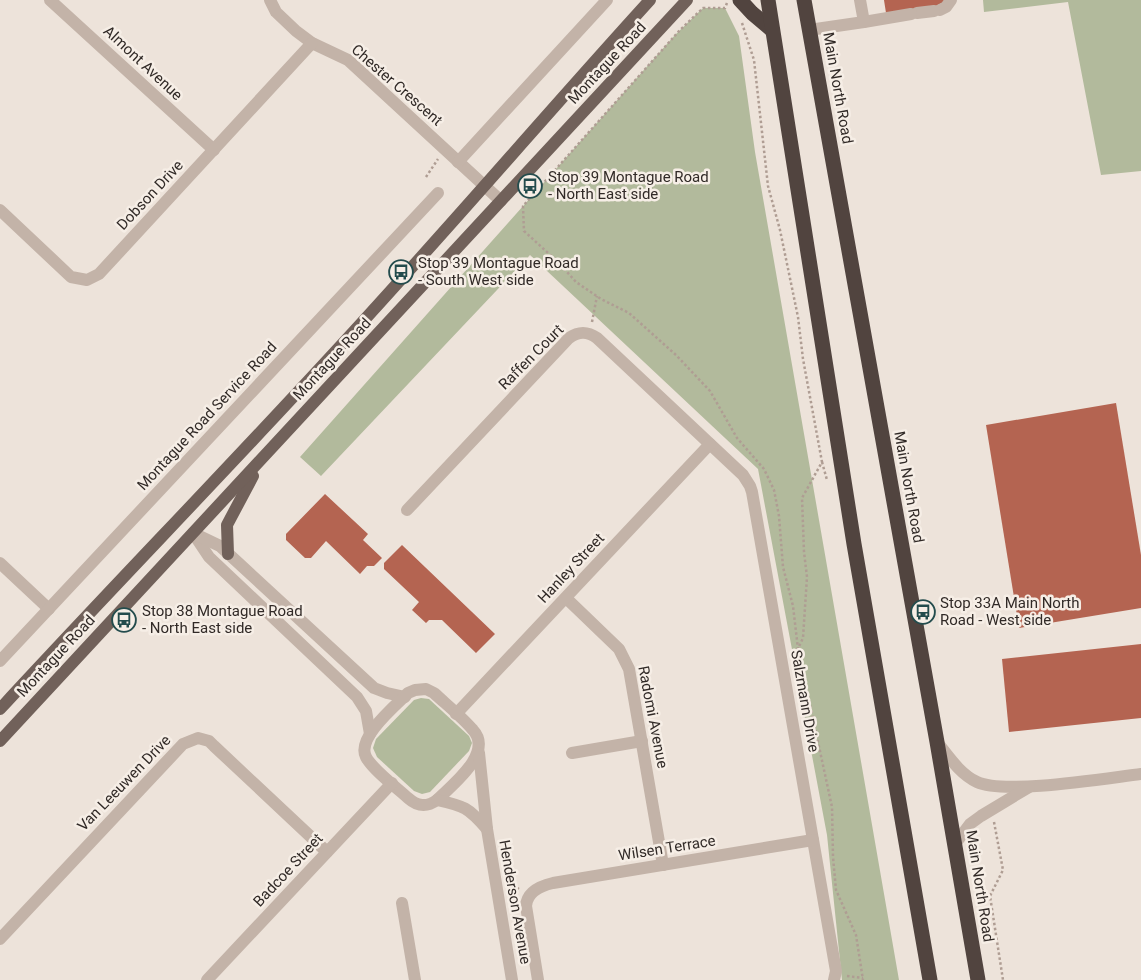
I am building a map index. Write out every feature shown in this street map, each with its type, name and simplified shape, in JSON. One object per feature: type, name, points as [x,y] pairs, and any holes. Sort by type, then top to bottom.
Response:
[{"type":"highway","points":[[740,0],[772,30]]},
{"type":"highway","points":[[768,0],[854,544],[930,980]]},
{"type":"highway","name":"Main North Road","points":[[804,0],[978,980]]},
{"type":"main road","name":"Montague Road","points":[[0,709],[321,367],[650,0]]},
{"type":"main road","name":"Montague Road","points":[[0,741],[687,0]]},
{"type":"main road","points":[[228,554],[227,525],[261,460]]},
{"type":"main road","points":[[177,519],[193,533]]},
{"type":"street","name":"Almont Avenue","points":[[50,0],[214,150]]},
{"type":"street","name":"Chester Crescent","points":[[270,0],[276,12],[296,32],[312,43],[348,60],[500,202]]},
{"type":"street","points":[[458,162],[607,0]]},
{"type":"street","points":[[860,0],[864,22]]},
{"type":"street","points":[[809,30],[937,10],[946,7],[951,0]]},
{"type":"street","name":"Dobson Drive","points":[[0,210],[71,277],[87,280],[100,274],[312,43]]},
{"type":"street","name":"Montague Road Service Road","points":[[0,661],[438,193]]},
{"type":"street","name":"Raffen Court","points":[[407,510],[569,338],[582,332],[590,333],[597,338],[710,444]]},
{"type":"street","name":"Hanley Street","points":[[456,714],[710,444]]},
{"type":"street","name":"Salzmann Drive","points":[[710,444],[743,475],[750,486],[836,971],[839,978]]},
{"type":"street","points":[[193,533],[220,546],[374,688],[405,697]]},
{"type":"street","points":[[193,533],[209,557],[357,697],[366,711],[370,734]]},
{"type":"street","points":[[0,563],[49,609]]},
{"type":"street","name":"Radomi Avenue","points":[[566,598],[619,649],[629,668],[663,865]]},
{"type":"street","points":[[426,689],[434,693],[474,730],[479,738],[479,753],[469,768],[437,800],[431,804],[419,805],[392,783],[366,756],[364,744],[370,734],[405,697],[415,690],[426,689]]},
{"type":"street","name":"Van Leeuwen Drive","points":[[0,939],[183,744],[198,738],[214,746],[327,852]]},
{"type":"street","points":[[572,753],[642,741]]},
{"type":"street","points":[[937,742],[969,778],[988,786],[1031,786],[1141,774]]},
{"type":"street","name":"Henderson Avenue","points":[[479,753],[486,829],[512,980]]},
{"type":"street","name":"Badcoe Street","points":[[207,980],[392,783]]},
{"type":"street","points":[[955,844],[970,824],[1031,786]]},
{"type":"street","name":"Henderson Avenue","points":[[437,800],[471,810],[486,829]]},
{"type":"street","name":"Wilsen Terrace","points":[[526,893],[546,885],[813,840]]},
{"type":"street","points":[[526,893],[526,906],[538,980]]},
{"type":"street","points":[[402,903],[415,980]]},
{"type":"path","points":[[740,17],[754,60],[768,186],[780,230],[798,317],[803,359],[827,480]]},
{"type":"path","points":[[426,177],[439,158]]},
{"type":"path","points":[[591,326],[597,296]]},
{"type":"path","points":[[784,677],[803,638],[807,577],[802,498],[822,462]]},
{"type":"path","points":[[993,818],[1003,870],[990,896],[1004,980]]},
{"type":"path","points":[[504,880],[526,893]]},
{"type":"path","points":[[839,978],[863,978]]},
{"type":"green space","points":[[983,0],[1141,0],[1141,171],[1101,175],[1068,2],[984,12]]},
{"type":"green space","points":[[703,8],[725,8],[739,36],[755,152],[899,980],[842,980],[827,835],[758,469],[530,255],[321,476],[300,457],[675,35]]},
{"type":"green space","points":[[421,698],[429,699],[469,736],[472,743],[469,751],[430,792],[422,794],[414,791],[377,757],[373,748],[376,739],[414,700]]},
{"type":"building","points":[[884,0],[948,0],[912,18],[886,13]]},
{"type":"building","points":[[1116,403],[1141,555],[1141,608],[1019,628],[986,425]]},
{"type":"building","points":[[325,494],[368,534],[363,540],[382,558],[374,566],[367,566],[360,574],[326,541],[311,558],[305,558],[286,540],[286,534]]},
{"type":"building","points":[[402,545],[495,634],[476,653],[442,620],[429,620],[426,623],[412,610],[419,602],[384,569],[384,563]]},
{"type":"building","points":[[1141,644],[1141,718],[1009,732],[1002,659]]},
{"type":"place","name":"Stop 39 Montague Road - North East side","points":[[530,186]]},
{"type":"place","name":"Stop 39 Montague Road - South West side","points":[[401,272]]},
{"type":"place","name":"Stop 33A Main North Road - West side","points":[[923,612]]},
{"type":"place","name":"Stop 38 Montague Road - North East side","points":[[124,620]]}]
